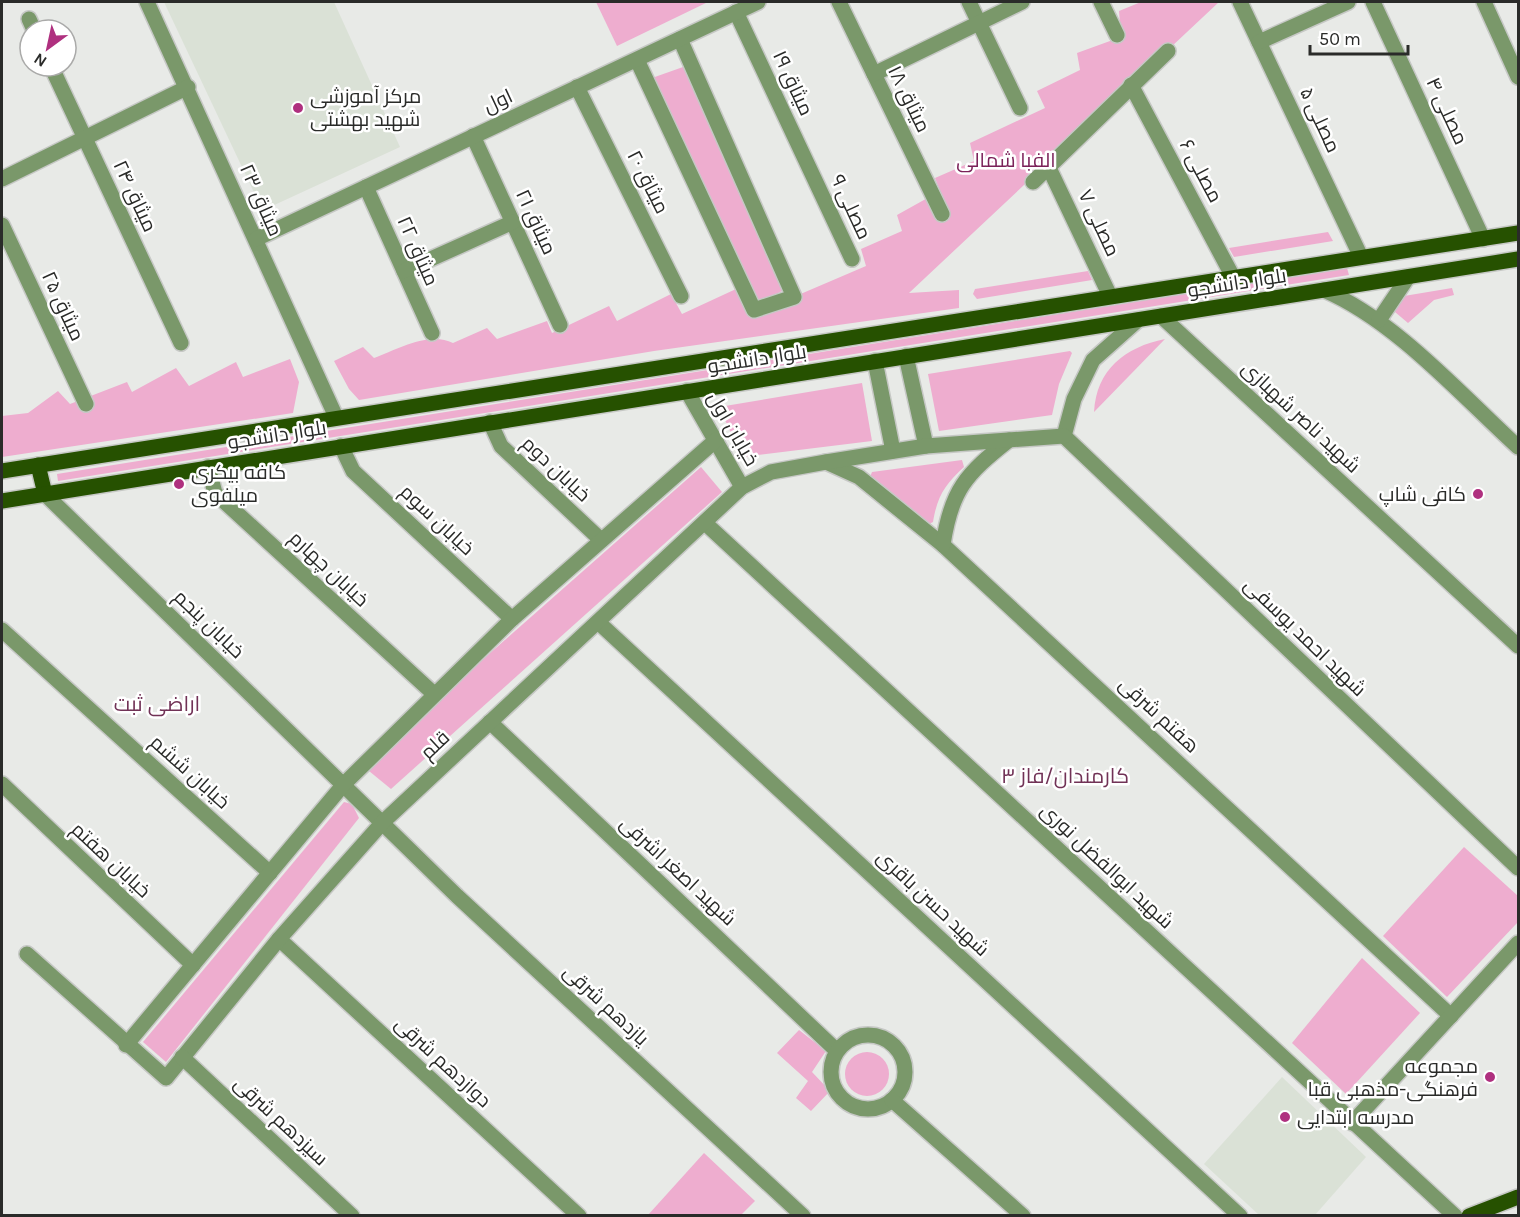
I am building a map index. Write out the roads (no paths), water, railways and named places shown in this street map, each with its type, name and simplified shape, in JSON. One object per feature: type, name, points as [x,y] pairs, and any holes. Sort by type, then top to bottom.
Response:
[{"type":"main road","name":"بلوار دانشجو","points":[[2,471],[1518,233]]},
{"type":"main road","points":[[1361,257],[1370,282]]},
{"type":"main road","name":"بلوار دانشجو","points":[[2,501],[1518,259]]},
{"type":"main road","points":[[38,465],[45,494]]},
{"type":"main road","points":[[1469,1215],[1518,1197]]},
{"type":"street","name":"میثاق ۲۳","points":[[147,2],[188,87],[336,417]]},
{"type":"street","name":"اول","points":[[256,239],[758,2]]},
{"type":"street","name":"میثاق ۱۸","points":[[839,2],[942,214]]},
{"type":"street","points":[[969,2],[1020,108]]},
{"type":"street","points":[[874,74],[1022,2]]},
{"type":"street","points":[[1101,2],[1117,36]]},
{"type":"street","name":"مصلی ۵","points":[[1240,2],[1361,257]]},
{"type":"street","points":[[1259,42],[1348,2]]},
{"type":"street","name":"مصلی ۴","points":[[1372,2],[1483,239]]},
{"type":"street","points":[[1484,2],[1518,77]]},
{"type":"street","name":"میثاق ۱۹","points":[[736,12],[812,172]]},
{"type":"street","points":[[638,60],[754,310],[794,297],[680,39]]},
{"type":"street","points":[[1033,182],[1168,51]]},
{"type":"street","name":"میثاق ۲۴","points":[[57,78],[181,343]]},
{"type":"street","name":"مصلی ۶","points":[[1131,85],[1233,277]]},
{"type":"street","points":[[2,179],[188,87]]},
{"type":"street","name":"میثاق ۲۰","points":[[577,87],[681,296]]},
{"type":"street","name":"میثاق ۲۱","points":[[473,136],[560,325]]},
{"type":"street","name":"مصلی ۷","points":[[1049,168],[1110,296]]},
{"type":"street","name":"مصلی ۹","points":[[812,172],[852,259]]},
{"type":"street","name":"میثاق ۲۲","points":[[366,187],[432,333]]},
{"type":"street","points":[[404,270],[513,222]]},
{"type":"street","name":"میثاق ۲۵","points":[[2,225],[86,404]]},
{"type":"street","points":[[1379,320],[1408,277]]},
{"type":"street","points":[[1324,290],[1352,302],[1379,320],[1518,447]]},
{"type":"street","name":"شهید ناصر شهبازی","points":[[1161,316],[1518,646]]},
{"type":"street","points":[[1064,436],[1074,399],[1093,360],[1138,320]]},
{"type":"street","points":[[906,356],[926,446]]},
{"type":"street","points":[[875,361],[893,451]]},
{"type":"street","name":"خیابان اول","points":[[687,391],[742,487]]},
{"type":"street","name":"خیابان دوم","points":[[490,422],[501,446],[601,540]]},
{"type":"street","name":"قلم","points":[[126,1045],[166,1078],[279,939],[383,822],[742,487],[771,472],[893,451],[926,446],[1064,436]]},
{"type":"street","name":"شهید احمد یوسفی","points":[[1064,436],[1518,868]]},
{"type":"street","points":[[944,545],[948,514],[957,492],[976,465],[1010,440]]},
{"type":"street","points":[[27,954],[126,1045],[344,784],[512,619],[716,441]]},
{"type":"street","name":"خیابان سوم","points":[[341,446],[353,471],[512,619]]},
{"type":"street","name":"هفتم شرقی","points":[[826,462],[859,477],[944,545],[1451,1016]]},
{"type":"street","name":"خیابان چهارم","points":[[208,467],[215,493],[434,694]]},
{"type":"street","name":"خیابان پنجم","points":[[45,494],[383,822]]},
{"type":"street","name":"شهید ابوالفضل نوری","points":[[705,523],[1352,1123],[1455,1215]]},
{"type":"street","name":"شهید حسن باقری","points":[[598,622],[1240,1215]]},
{"type":"street","name":"خیابان ششم","points":[[2,630],[270,873]]},
{"type":"street","name":"شهید اصغر اشرفی","points":[[490,722],[837,1051]]},
{"type":"street","name":"خیابان هفتم","points":[[2,784],[193,965]]},
{"type":"street","name":"یازدهم شرقی","points":[[383,822],[457,896],[803,1215]]},
{"type":"street","name":"دوازدهم شرقی","points":[[279,939],[579,1215]]},
{"type":"street","points":[[1352,1123],[1518,943]]},
{"type":"street","points":[[861,1035],[880,1037],[896,1047],[904,1065],[903,1084],[892,1100],[884,1105],[865,1108],[856,1106],[840,1096],[831,1078],[831,1069],[837,1051],[852,1038],[861,1035]]},
{"type":"street","name":"سیزدهم شرقی","points":[[182,1057],[352,1215]]},
{"type":"street","points":[[892,1100],[1023,1215]]},
{"type":"place","name":"مرکز آموزشی شهید بهشتی","points":[[298,108]]},
{"type":"place","name":"کافه بیکری میلفوی","points":[[179,484]]},
{"type":"place","name":"کافی شاپ","points":[[1478,494]]},
{"type":"place","name":"مجموعه فرهنگی-مذهبی قبا","points":[[1490,1077]]},
{"type":"place","name":"مدرسه ابتدایی","points":[[1285,1117]]},
{"type":"district","name":"اراضی ثبت","points":[[157,704]]},
{"type":"district","name":"کارمندان/فاز ۳","points":[[1065,776]]},
{"type":"park label","name":"الفبا شمالی","points":[[1006,160]]}]
